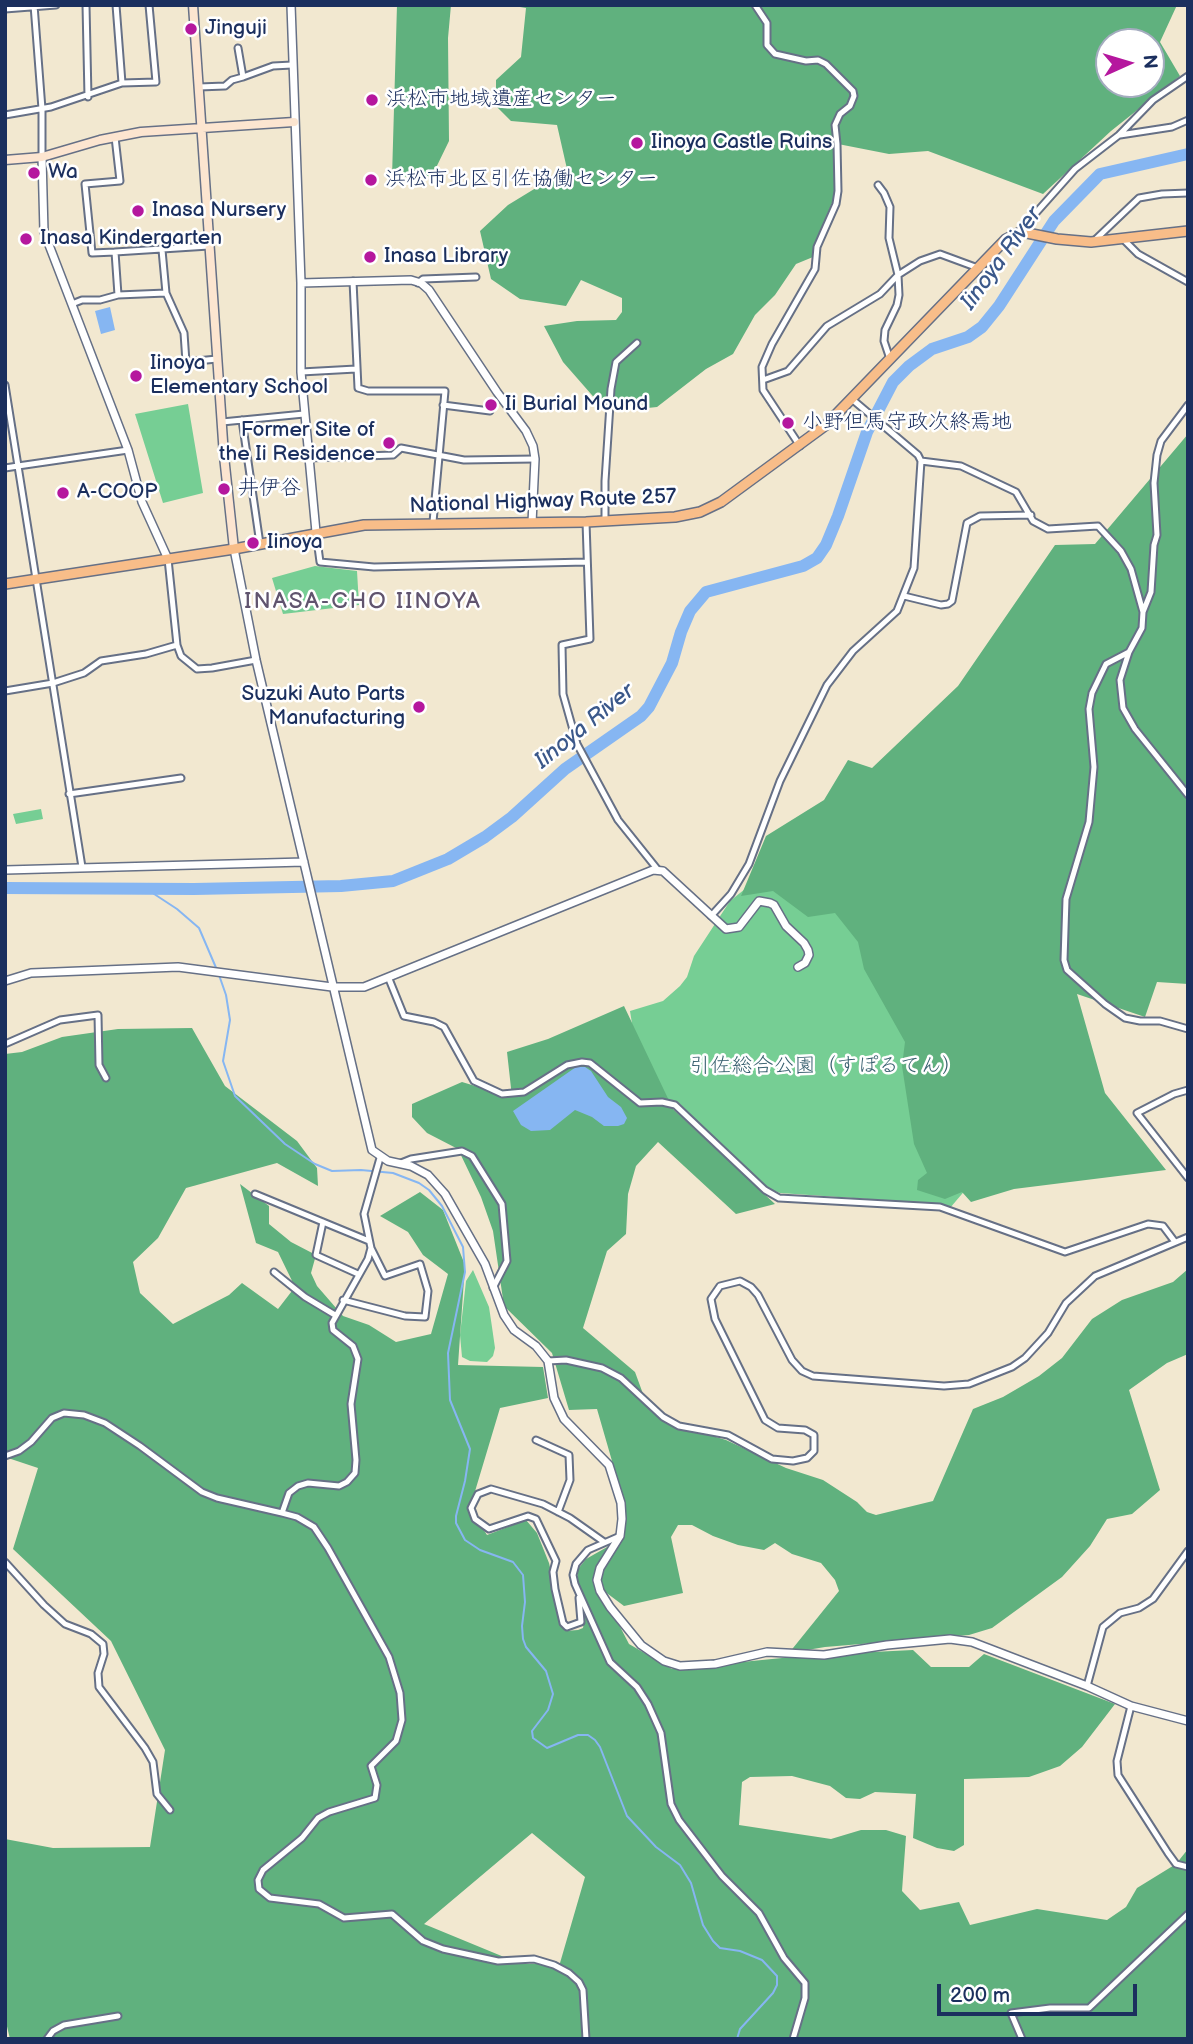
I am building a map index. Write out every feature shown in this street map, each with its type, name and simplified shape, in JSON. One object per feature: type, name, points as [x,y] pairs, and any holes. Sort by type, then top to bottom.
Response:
[{"type":"highway","points":[[1023,233],[1091,242],[1188,231]]},
{"type":"highway","name":"National Highway Route 257","points":[[5,584],[234,549],[364,525],[586,522],[675,517],[700,512],[721,502],[826,425],[1006,239],[1023,233]]},
{"type":"main road","points":[[193,5],[217,359],[234,549]]},
{"type":"main road","points":[[5,160],[42,157],[115,137],[150,131],[294,122]]},
{"type":"street","points":[[5,9],[56,5]]},
{"type":"street","points":[[86,5],[88,97]]},
{"type":"street","points":[[116,5],[122,83]]},
{"type":"street","points":[[5,115],[41,110],[88,97],[122,83],[156,82],[149,5]]},
{"type":"street","points":[[291,5],[304,414],[320,562],[374,568],[586,562]]},
{"type":"street","points":[[755,5],[767,23],[767,44],[775,54],[806,61],[818,60],[826,64],[853,91],[854,96],[850,106],[840,114],[835,125],[838,191],[836,204],[817,247],[814,269],[762,367],[765,395],[800,446]]},
{"type":"street","points":[[34,6],[41,110],[44,232],[128,450],[142,502],[168,559],[177,645],[181,656],[197,668],[256,660]]},
{"type":"street","points":[[238,48],[243,77]]},
{"type":"street","points":[[199,87],[225,86],[232,80],[273,66],[292,65]]},
{"type":"street","points":[[1023,233],[1075,169],[1119,135],[1153,100],[1188,76]]},
{"type":"street","points":[[1119,135],[1172,127],[1188,120]]},
{"type":"street","points":[[115,137],[120,181],[85,184],[92,253],[209,246]]},
{"type":"street","points":[[878,185],[890,207],[889,238],[900,295],[885,330],[884,341],[890,361]]},
{"type":"street","points":[[1091,242],[1139,198],[1188,193]]},
{"type":"street","points":[[1123,239],[1138,254],[1188,282]]},
{"type":"street","points":[[162,250],[166,293],[184,333],[186,362],[217,359]]},
{"type":"street","points":[[114,252],[118,295]]},
{"type":"street","points":[[763,380],[788,371],[827,326],[880,294],[898,275],[920,261],[940,254],[978,268]]},
{"type":"street","points":[[418,283],[423,279],[476,277]]},
{"type":"street","points":[[353,281],[358,388],[368,391],[445,391],[433,523]]},
{"type":"street","points":[[301,283],[411,281],[429,290],[497,393],[526,431],[533,446],[535,460],[532,523]]},
{"type":"street","points":[[72,304],[118,295],[166,293]]},
{"type":"street","points":[[605,521],[611,389],[616,362],[637,343]]},
{"type":"street","points":[[302,372],[356,369]]},
{"type":"street","points":[[5,385],[82,867]]},
{"type":"street","points":[[711,916],[731,894],[749,864],[780,781],[827,685],[852,651],[897,611],[914,568],[921,461],[918,454],[853,400]]},
{"type":"street","points":[[443,405],[490,411]]},
{"type":"street","points":[[1188,405],[1161,441],[1157,455],[1154,483],[1157,535],[1151,592],[1143,612],[1142,628],[1129,652],[1120,680],[1123,708],[1135,729],[1188,795]]},
{"type":"street","points":[[222,422],[304,414]]},
{"type":"street","points":[[242,420],[260,544]]},
{"type":"street","points":[[308,458],[393,455],[401,448],[464,460],[535,460]]},
{"type":"street","points":[[5,468],[128,450]]},
{"type":"street","points":[[921,461],[961,466],[1016,492],[1034,521],[1048,528],[1098,526],[1121,551],[1131,569],[1143,612]]},
{"type":"street","points":[[904,596],[941,605],[948,604],[952,601],[967,523],[980,516],[1031,515]]},
{"type":"street","points":[[586,522],[590,639],[562,645],[563,694],[577,744],[618,820],[658,870]]},
{"type":"street","points":[[234,549],[256,660],[372,1150],[380,1160],[411,1166],[428,1175],[445,1194],[485,1264],[504,1315],[514,1330],[537,1346],[548,1361],[555,1398],[564,1419],[609,1465],[621,1503],[620,1536],[600,1568],[597,1580],[600,1591],[640,1645],[655,1656],[680,1665],[715,1664],[767,1652],[824,1656],[887,1645],[950,1639],[972,1642],[1087,1686],[1131,1706],[1188,1721]]},
{"type":"street","points":[[5,691],[53,683],[84,674],[102,662],[177,645]]},
{"type":"street","points":[[1129,652],[1106,664],[1092,693],[1089,709],[1094,767],[1089,821],[1066,899],[1064,960],[1067,970],[1125,1018],[1160,1021],[1188,1029]]},
{"type":"street","points":[[69,794],[181,779]]},
{"type":"street","points":[[5,870],[304,862]]},
{"type":"street","points":[[5,981],[31,973],[148,967],[225,972],[332,987],[364,987],[653,870],[663,871],[726,929],[735,929],[759,901],[774,905],[786,926],[808,950],[805,963],[798,967]]},
{"type":"street","points":[[389,979],[404,1016],[434,1022],[444,1027],[474,1081],[502,1094],[524,1092],[567,1065],[590,1063],[640,1102],[675,1105],[765,1190],[779,1198],[940,1207],[1065,1252],[1148,1224],[1163,1226],[1175,1242]]},
{"type":"street","points":[[5,1044],[60,1020],[98,1015],[99,1065],[106,1078]]},
{"type":"street","points":[[1188,1090],[1174,1094],[1137,1113],[1188,1178]]},
{"type":"street","points":[[398,1164],[411,1158],[462,1152],[472,1156],[502,1204],[507,1261],[493,1288]]},
{"type":"street","points":[[343,1300],[405,1316],[425,1317],[428,1291],[421,1264],[385,1276],[371,1248],[364,1214],[380,1160]]},
{"type":"street","points":[[255,1194],[369,1241]]},
{"type":"street","points":[[323,1222],[316,1255],[359,1274]]},
{"type":"street","points":[[548,1361],[566,1360],[602,1368],[621,1378],[663,1417],[679,1426],[728,1435],[772,1459],[793,1461],[807,1458],[814,1451],[814,1435],[805,1430],[778,1428],[765,1420],[715,1319],[711,1299],[720,1286],[740,1281],[751,1287],[758,1295],[792,1360],[813,1376],[944,1386],[969,1384],[1013,1367],[1025,1358],[1048,1333],[1066,1303],[1095,1276],[1188,1237]]},
{"type":"street","points":[[282,1513],[289,1493],[298,1486],[308,1483],[339,1486],[355,1473],[351,1404],[358,1359],[353,1346],[334,1330],[332,1322],[368,1259],[371,1248]]},
{"type":"street","points":[[274,1272],[304,1297],[335,1315]]},
{"type":"street","points":[[5,1456],[19,1451],[31,1442],[52,1418],[64,1413],[84,1415],[105,1423],[202,1492],[297,1517],[314,1527],[389,1657],[400,1693],[402,1720],[396,1741],[372,1766],[377,1784],[375,1798],[318,1818],[302,1838],[263,1870],[258,1880],[259,1889],[270,1899],[319,1904],[344,1918],[392,1914],[423,1941],[443,1949],[498,1961],[534,1959],[554,1965],[569,1973],[583,1990],[586,2039]]},
{"type":"street","points":[[536,1440],[569,1455],[570,1480],[558,1512]]},
{"type":"street","points":[[579,1593],[581,1622],[567,1627],[563,1623],[555,1589],[553,1572],[556,1561],[536,1519],[528,1516],[489,1530],[475,1519],[471,1508],[478,1494],[491,1489],[543,1504],[604,1542]]},
{"type":"street","points":[[536,1519],[543,1504]]},
{"type":"street","points":[[620,1536],[588,1550],[576,1564],[573,1576],[610,1662],[636,1687],[657,1724],[663,1740],[671,1804],[679,1820],[722,1876],[759,1913],[784,1958],[805,1983],[805,1998],[793,2039]]},
{"type":"street","points":[[1087,1686],[1103,1627],[1121,1613],[1139,1608],[1153,1599],[1188,1550]]},
{"type":"street","points":[[5,1562],[65,1624],[90,1634],[103,1644],[104,1654],[98,1673],[99,1687],[149,1755],[153,1762],[157,1794],[170,1810]]},
{"type":"street","points":[[1131,1706],[1117,1761],[1118,1774],[1176,1864],[1188,1867]]},
{"type":"street","points":[[1022,2039],[1011,2013],[1050,2008],[1089,2008],[1188,1914]]},
{"type":"street","points":[[47,2039],[53,2031],[64,2025],[118,2016]]},
{"type":"green space","points":[[397,5],[451,5],[448,38],[449,141],[432,176],[392,177]]},
{"type":"green space","points":[[508,5],[1177,5],[1165,31],[1165,28],[1095,28],[1095,98],[1152,98],[1111,131],[1043,194],[928,151],[889,154],[838,144],[834,198],[817,239],[813,257],[796,264],[775,295],[755,315],[733,354],[706,369],[657,407],[619,411],[598,402],[563,362],[544,326],[577,321],[616,320],[622,312],[622,298],[581,280],[566,306],[520,299],[491,279],[480,231],[508,205],[567,169],[557,125],[511,121],[496,106],[496,80],[521,57],[526,8]]},
{"type":"green space","points":[[1165,50],[1180,76],[1165,88]]},
{"type":"green space","points":[[188,404],[203,493],[163,503],[135,414]]},
{"type":"green space","points":[[1188,434],[1188,984],[1157,982],[1145,1017],[1077,994],[1105,1093],[1166,1170],[1014,1189],[971,1202],[962,1192],[945,1199],[917,1190],[918,1180],[927,1173],[914,1144],[902,1066],[905,1042],[864,969],[858,942],[835,913],[808,917],[773,891],[741,896],[766,836],[824,800],[848,760],[872,768],[958,686],[1055,545],[1095,544]]},
{"type":"green space","points":[[315,566],[357,571],[359,605],[283,614],[272,578]]},
{"type":"green space","points":[[41,809],[43,819],[16,824],[13,814]]},
{"type":"green space","name":"引佐総合公園（すぽるてん）","points":[[791,871],[938,995],[967,1188],[950,1208],[941,1204],[780,1193],[770,1189],[680,1104],[664,1099],[638,1061],[630,1011],[663,1001],[680,986],[687,977],[694,956],[730,901],[765,873]]},
{"type":"green space","points":[[624,1006],[673,1109],[775,1204],[736,1214],[658,1142],[636,1166],[628,1194],[626,1234],[607,1251],[583,1328],[635,1372],[646,1402],[679,1426],[726,1440],[786,1468],[823,1480],[857,1502],[867,1512],[876,1515],[933,1501],[973,1409],[1003,1397],[1039,1376],[1062,1358],[1092,1319],[1122,1300],[1173,1282],[1188,1269],[1188,1354],[1167,1363],[1129,1390],[1160,1490],[1132,1514],[1107,1519],[1090,1546],[1062,1577],[992,1628],[969,1635],[825,1647],[789,1653],[839,1591],[835,1580],[821,1563],[792,1554],[775,1543],[764,1550],[738,1545],[692,1525],[678,1525],[671,1537],[683,1593],[624,1606],[600,1588],[629,1644],[672,1669],[812,1655],[913,1650],[931,1667],[969,1667],[984,1654],[1115,1704],[1082,1747],[1060,1766],[1029,1777],[964,1779],[964,1845],[954,1851],[937,1848],[913,1838],[916,1794],[875,1792],[860,1799],[846,1798],[830,1786],[792,1776],[750,1777],[742,1782],[739,1825],[831,1839],[861,1830],[886,1830],[906,1836],[902,1891],[920,1910],[959,1902],[970,1925],[1037,1909],[1107,1920],[1126,1907],[1137,1888],[1176,1864],[1188,1849],[1188,2039],[10,2039],[5,2018],[5,1839],[53,1848],[150,1847],[165,1750],[111,1641],[13,1549],[38,1468],[5,1457],[5,1054],[22,1052],[62,1037],[118,1029],[192,1028],[225,1086],[297,1141],[317,1168],[318,1186],[277,1163],[186,1188],[158,1238],[133,1262],[140,1293],[173,1324],[229,1295],[242,1283],[278,1309],[295,1287],[278,1252],[256,1243],[240,1184],[269,1206],[269,1224],[291,1242],[316,1255],[311,1273],[317,1286],[343,1316],[369,1325],[396,1342],[431,1334],[448,1274],[423,1255],[408,1232],[380,1216],[420,1192],[443,1210],[465,1265],[458,1365],[543,1367],[548,1398],[500,1408],[470,1508],[487,1535],[526,1520],[537,1533],[549,1563],[565,1631],[583,1628],[585,1615],[577,1580],[578,1569],[586,1559],[623,1538],[625,1506],[597,1409],[569,1410],[552,1353],[504,1306],[493,1231],[481,1197],[458,1149],[427,1133],[412,1117],[412,1104],[462,1082],[512,1097],[507,1052],[548,1039]],"holes":[[[532,1833],[585,1877],[560,1963],[521,1964],[424,1924]]]},
{"type":"green space","points":[[473,1270],[489,1307],[495,1348],[493,1356],[487,1362],[470,1361],[462,1357],[460,1335],[466,1281]]},
{"type":"water","points":[[110,307],[115,330],[101,334],[95,311]]},
{"type":"water","points":[[576,1067],[585,1067],[591,1071],[608,1097],[621,1107],[627,1118],[624,1124],[604,1126],[575,1110],[550,1130],[531,1131],[521,1125],[513,1111]]},
{"type":"waterway","name":"Iinoya River","points":[[5,888],[194,889],[341,886],[393,881],[448,859],[485,837],[512,817],[565,769],[641,716],[649,707],[672,663],[690,611],[706,592],[803,566],[817,558],[826,545],[838,516],[867,432],[893,382],[932,349],[968,337],[982,327],[999,306],[1054,221],[1100,174],[1188,154]]},
{"type":"waterway","points":[[145,888],[177,909],[199,928],[217,970]]},
{"type":"waterway","points":[[219,975],[230,1020],[223,1061],[235,1096],[285,1144],[315,1164],[332,1171],[393,1173],[419,1183],[429,1190],[442,1206],[463,1247],[465,1272],[448,1353],[450,1400],[470,1449],[456,1523],[465,1540],[480,1550],[513,1562],[523,1575],[523,1639],[526,1647],[546,1671],[553,1694],[548,1710],[532,1731],[533,1738],[547,1748],[578,1735],[588,1735],[595,1740],[627,1816],[656,1847],[680,1865],[691,1883],[703,1925],[713,1941],[720,1948],[740,1951],[762,1960],[777,1976],[773,1993],[740,2029],[737,2039]]},
{"type":"place","name":"Jinguji","points":[[191,29]]},
{"type":"place","name":"浜松市地域遺産センター","points":[[372,100]]},
{"type":"place","name":"Iinoya Castle Ruins","points":[[637,143]]},
{"type":"place","name":"Wa","points":[[34,173]]},
{"type":"place","name":"浜松市北区引佐協働センター","points":[[371,180]]},
{"type":"place","name":"Inasa Nursery","points":[[138,211]]},
{"type":"place","name":"Inasa Kindergarten","points":[[26,239]]},
{"type":"place","name":"Inasa Library","points":[[370,257]]},
{"type":"place","name":"Iinoya Elementary School","points":[[136,376]]},
{"type":"place","name":"Ii Burial Mound","points":[[491,405]]},
{"type":"place","name":"小野但馬守政次終焉地","points":[[788,423]]},
{"type":"place","name":"Former Site of the Ii Residence","points":[[389,443]]},
{"type":"place","name":"井伊谷","points":[[224,489]]},
{"type":"place","name":"A-COOP","points":[[63,493]]},
{"type":"place","name":"Iinoya","points":[[253,543]]},
{"type":"place","name":"Suzuki Auto Parts Manufacturing","points":[[419,707]]},
{"type":"district","name":"INASA-CHO IINOYA","points":[[363,602]]}]
